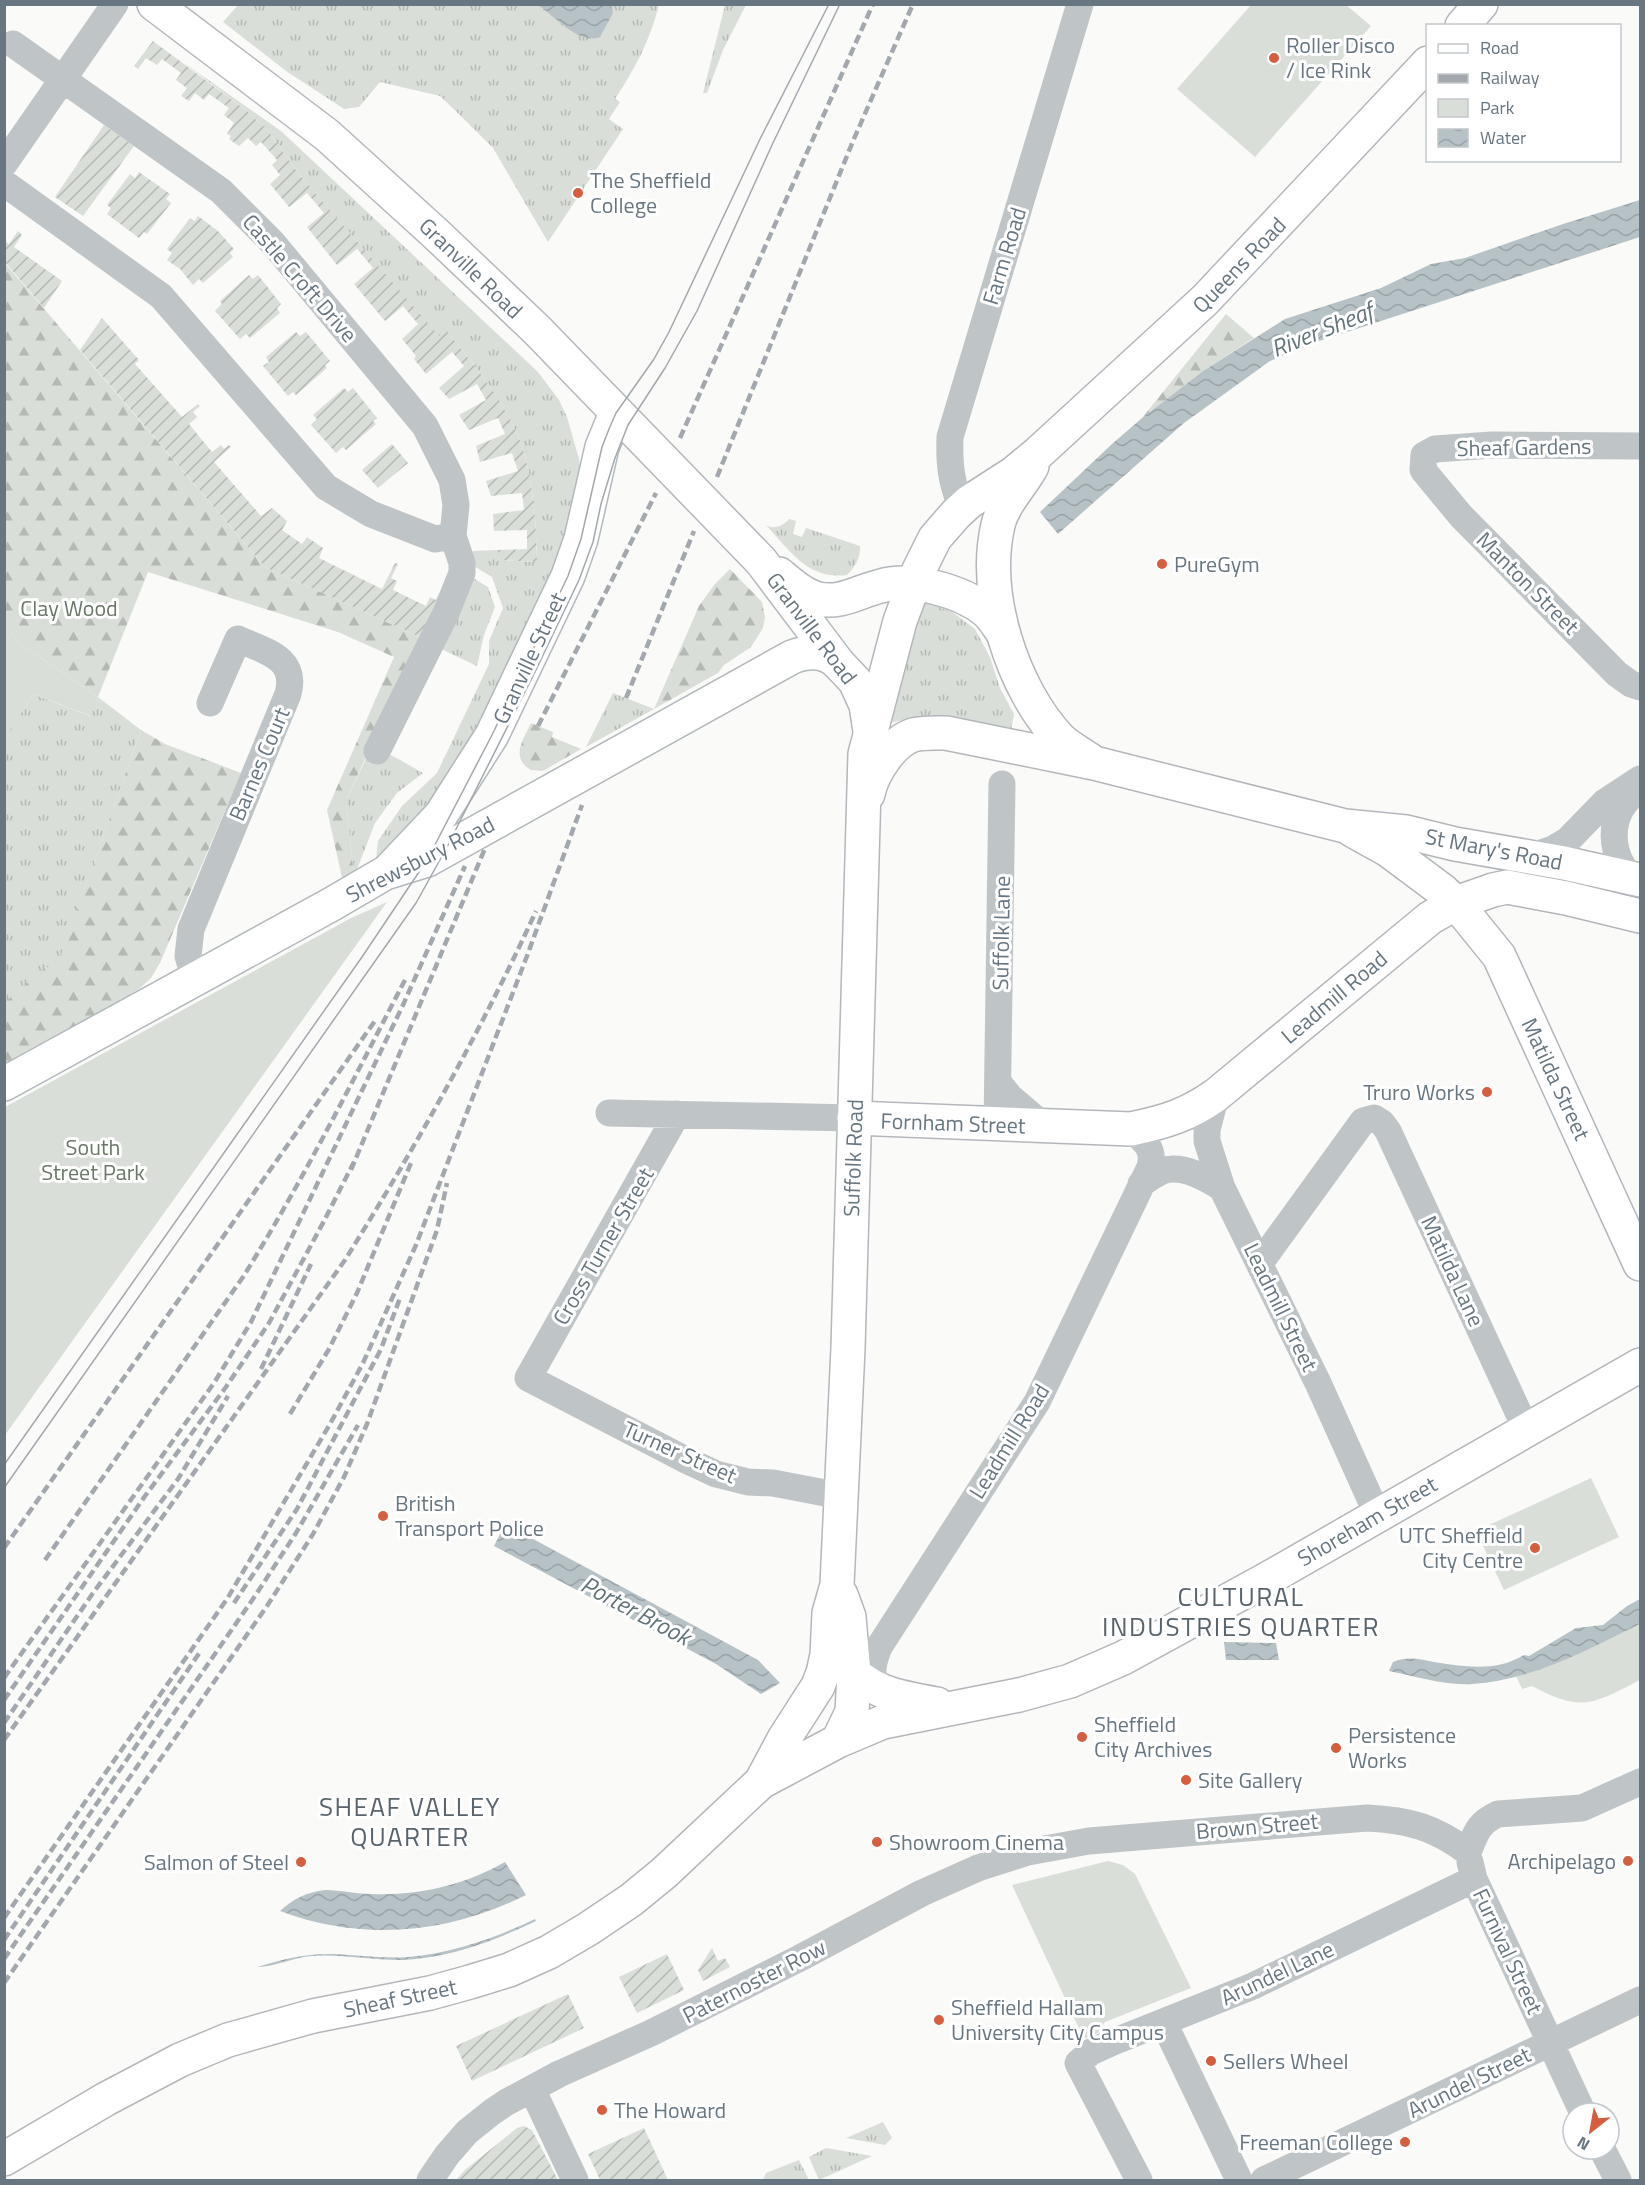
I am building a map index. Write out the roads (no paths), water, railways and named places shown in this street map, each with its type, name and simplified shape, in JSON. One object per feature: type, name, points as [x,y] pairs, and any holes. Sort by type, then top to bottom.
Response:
[{"type":"main road","name":"Granville Road","points":[[154,4],[327,135],[537,330],[761,561],[838,663],[855,681],[866,705],[870,731]]},
{"type":"main road","points":[[1464,24],[1481,4]]},
{"type":"main road","name":"Queens Road","points":[[913,584],[935,538],[962,508],[1037,454],[1206,300],[1426,65]]},
{"type":"main road","name":"Granville Street","points":[[385,873],[441,815],[492,735],[568,576],[581,539],[602,447],[616,413]]},
{"type":"main road","name":"Queens Road","points":[[1003,633],[995,592],[994,569],[998,525],[1004,511],[1026,478],[1037,454]]},
{"type":"main road","name":"Granville Road","points":[[761,561],[806,595],[820,599],[848,599],[883,585],[930,586],[969,600],[988,612],[1003,633]]},
{"type":"main road","name":"Suffolk Road","points":[[828,1641],[829,1613],[837,1585],[848,1348],[864,754],[900,621],[913,584]]},
{"type":"main road","points":[[1003,633],[1020,676],[1038,710],[1061,740],[1094,763]]},
{"type":"main road","name":"Shrewsbury Road","points":[[4,1084],[385,873],[427,860],[791,657],[805,653],[823,653],[838,663]]},
{"type":"main road","name":"St Mary's Road","points":[[863,813],[870,784],[879,766],[903,740],[927,733],[946,733],[1094,763],[1345,826],[1406,832],[1638,880]]},
{"type":"main road","name":"St Mary's Road","points":[[1345,826],[1388,850],[1456,903],[1493,890],[1507,888],[1566,898],[1641,916]]},
{"type":"main road","name":"Leadmill Road","points":[[1216,1095],[1430,918],[1456,903]]},
{"type":"main road","name":"Matilda Street","points":[[1456,903],[1499,956],[1641,1264]]},
{"type":"main road","name":"Fornham Street","points":[[854,1118],[1131,1130],[1160,1124],[1182,1116],[1216,1095]]},
{"type":"main road","name":"Shoreham Street","points":[[838,1741],[883,1722],[1019,1695],[1070,1682],[1123,1658],[1269,1578],[1377,1514],[1641,1365]]},
{"type":"main road","name":"Suffolk Road","points":[[837,1585],[849,1617],[867,1682],[838,1741]]},
{"type":"main road","points":[[828,1641],[835,1653],[867,1682]]},
{"type":"main road","name":"Sheaf Street","points":[[761,1782],[784,1739],[818,1686],[823,1672],[828,1641]]},
{"type":"main road","name":"Shoreham Street","points":[[867,1682],[893,1697],[953,1707]]},
{"type":"main road","name":"Sheaf Street","points":[[4,2159],[115,2094],[180,2060],[228,2040],[313,2016],[430,1993],[508,1970],[549,1952],[631,1900],[664,1873],[761,1782],[838,1741]]},
{"type":"street","points":[[4,164],[115,4]]},
{"type":"street","name":"Farm Road","points":[[962,508],[949,466],[950,437],[1080,4]]},
{"type":"street","name":"Castle Croft Drive","points":[[13,44],[221,191],[272,242],[426,426],[452,480],[456,505],[453,536],[462,563],[462,573],[446,613],[377,751]]},
{"type":"street","points":[[4,183],[161,296],[326,487],[371,514],[435,539],[453,536]]},
{"type":"street","name":"Sheaf Gardens","points":[[1423,470],[1424,455],[1435,449],[1492,445],[1641,446]]},
{"type":"street","name":"Manton Street","points":[[1423,470],[1461,516],[1617,674],[1631,684],[1641,687]]},
{"type":"street","name":"Barnes Court","points":[[195,979],[188,956],[191,929],[288,694],[290,679],[287,668],[281,659],[238,639],[210,703]]},
{"type":"street","points":[[1528,857],[1562,845],[1605,801],[1641,779]]},
{"type":"street","name":"Suffolk Lane","points":[[998,1124],[1002,784]]},
{"type":"street","points":[[1638,880],[1626,872],[1620,861],[1615,848],[1614,826],[1624,804],[1641,786]]},
{"type":"street","points":[[998,1082],[1010,1097],[1044,1126]]},
{"type":"street","name":"Leadmill Street","points":[[1216,1095],[1207,1130],[1207,1141],[1222,1188],[1318,1383],[1377,1514]]},
{"type":"street","name":"Fornham Street","points":[[609,1113],[854,1118]]},
{"type":"street","name":"Cross Turner Street","points":[[528,1377],[677,1114]]},
{"type":"street","name":"Matilda Lane","points":[[1260,1263],[1363,1121],[1374,1118],[1382,1122],[1526,1429]]},
{"type":"street","name":"Leadmill Road","points":[[867,1682],[873,1680],[873,1669],[879,1647],[1037,1402],[1153,1156],[1150,1147],[1131,1130]]},
{"type":"street","points":[[1141,1184],[1164,1170],[1177,1170],[1203,1176],[1222,1188]]},
{"type":"street","name":"Turner Street","points":[[528,1377],[716,1474],[747,1482],[773,1483],[841,1496]]},
{"type":"street","points":[[1468,1852],[1479,1828],[1486,1820],[1498,1814],[1582,1808],[1641,1782]]},
{"type":"street","name":"Brown Street","points":[[1039,1849],[1136,1836],[1367,1818],[1393,1819],[1425,1826],[1468,1852]]},
{"type":"street","name":"Paternoster Row","points":[[430,2181],[447,2155],[475,2126],[499,2107],[559,2074],[651,2033],[922,1893],[978,1868],[1039,1849]]},
{"type":"street","name":"Furnival Street","points":[[1468,1852],[1474,1879],[1577,2101]]},
{"type":"street","name":"Arundel Lane","points":[[1139,2181],[1078,2063],[1091,2052],[1253,1986],[1474,1879]]},
{"type":"street","name":"Arundel Street","points":[[1264,2181],[1641,2000]]},
{"type":"street","points":[[1164,2023],[1239,2181]]},
{"type":"street","points":[[532,2089],[575,2181]]},
{"type":"street","points":[[1608,2161],[1618,2181]]},
{"type":"water","points":[[538,5],[608,5],[612,7],[613,13],[600,37],[592,39],[567,28]]},
{"type":"water","name":"River Sheaf","points":[[1640,200],[1640,237],[1316,342],[1270,361],[1184,423],[1058,534],[1040,512],[1142,418],[1203,371],[1285,319],[1381,288],[1431,264],[1465,258]]},
{"type":"water","name":"Porter Brook","points":[[505,1524],[758,1660],[780,1683],[761,1694],[716,1664],[494,1546]]},
{"type":"water","points":[[1640,1599],[1640,1624],[1559,1662],[1517,1677],[1462,1684],[1389,1671],[1393,1662],[1409,1659],[1480,1667],[1502,1664],[1524,1655],[1529,1656],[1576,1628],[1603,1625]]},
{"type":"water","points":[[1224,1642],[1276,1643],[1279,1660],[1226,1660]]},
{"type":"water","points":[[505,1862],[526,1895],[467,1918],[436,1925],[374,1930],[311,1921],[280,1911],[312,1892],[331,1890],[389,1894],[424,1891],[474,1877]]},
{"type":"water","points":[[535,1919],[536,1921],[487,1942],[435,1956],[399,1960],[312,1956],[257,1967],[315,1954],[389,1958],[425,1955],[473,1944]]},
{"type":"tram line","points":[[4,1465],[362,957],[427,860],[492,735],[568,576],[581,539],[602,447],[616,413],[654,359],[669,332],[761,137],[829,4]]},
{"type":"tram line","points":[[4,1488],[416,903],[446,849],[579,580],[593,542],[601,504],[615,458],[628,425],[665,368],[697,311],[772,145],[840,4]]},
{"type":"railway","points":[[680,438],[873,4]]},
{"type":"railway","points":[[717,477],[853,141],[913,4]]},
{"type":"railway","points":[[538,726],[656,493]]},
{"type":"railway","points":[[626,698],[694,531]]},
{"type":"railway","points":[[4,1918],[227,1599],[330,1424],[363,1363],[416,1245],[527,956],[582,805]]},
{"type":"railway","points":[[351,1170],[486,846]]},
{"type":"railway","points":[[4,1678],[214,1383],[251,1322],[403,1005],[465,866]]},
{"type":"railway","points":[[4,1740],[345,1260],[446,1088],[493,1000],[536,911]]},
{"type":"railway","points":[[45,1560],[243,1277],[307,1167],[405,980]]},
{"type":"railway","points":[[4,1548],[377,1018]]},
{"type":"railway","points":[[4,1700],[145,1496],[226,1387],[269,1323],[354,1162]]},
{"type":"railway","points":[[290,1414],[329,1349],[357,1293],[411,1163]]},
{"type":"railway","points":[[4,1983],[267,1606],[313,1534],[344,1477],[367,1424],[437,1230],[447,1183]]},
{"type":"railway","points":[[261,1369],[311,1264]]},
{"type":"railway","points":[[234,1603],[297,1509],[381,1349],[400,1298]]},
{"type":"railway","points":[[4,1723],[93,1593],[178,1479],[228,1396]]},
{"type":"railway","points":[[4,1959],[255,1596],[296,1533],[358,1425]]},
{"type":"railway","points":[[4,1940],[200,1652]]},
{"type":"place","name":"Roller Disco / Ice Rink","points":[[1274,58]]},
{"type":"place","name":"The Sheffield College","points":[[578,193]]},
{"type":"place","name":"PureGym","points":[[1162,564]]},
{"type":"place","name":"Truro Works","points":[[1487,1092]]},
{"type":"place","name":"British Transport Police","points":[[383,1516]]},
{"type":"place","name":"UTC Sheffield City Centre","points":[[1535,1548]]},
{"type":"place","name":"Sheffield City Archives","points":[[1082,1737]]},
{"type":"place","name":"Persistence Works","points":[[1336,1748]]},
{"type":"place","name":"Site Gallery","points":[[1186,1780]]},
{"type":"place","name":"Showroom Cinema","points":[[877,1842]]},
{"type":"place","name":"Archipelago","points":[[1628,1861]]},
{"type":"place","name":"Salmon of Steel","points":[[301,1862]]},
{"type":"place","name":"Sheffield Hallam University City Campus","points":[[939,2020]]},
{"type":"place","name":"Sellers Wheel","points":[[1211,2061]]},
{"type":"place","name":"The Howard","points":[[602,2110]]},
{"type":"place","name":"Freeman College","points":[[1405,2142]]},
{"type":"district","name":"CULTURAL INDUSTRIES QUARTER","points":[[1241,1611]]},
{"type":"district","name":"SHEAF VALLEY QUARTER","points":[[410,1821]]},
{"type":"park label","name":"Clay Wood","points":[[69,608]]},
{"type":"park label","name":"South Street Park","points":[[93,1160]]}]
